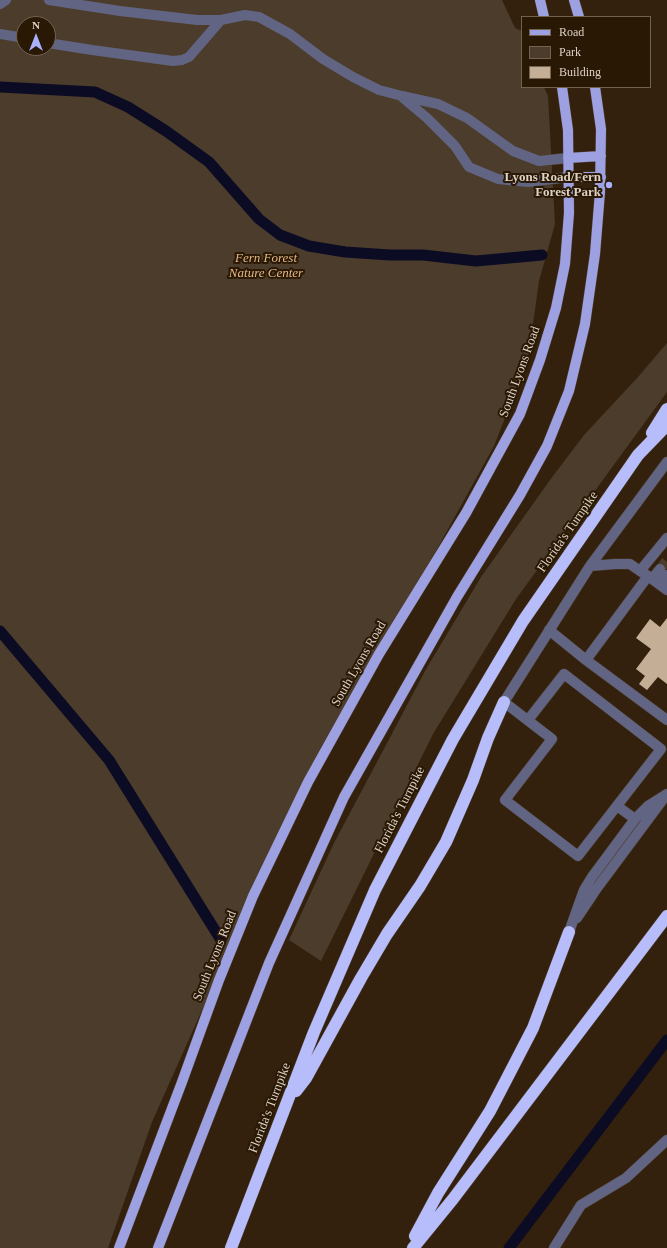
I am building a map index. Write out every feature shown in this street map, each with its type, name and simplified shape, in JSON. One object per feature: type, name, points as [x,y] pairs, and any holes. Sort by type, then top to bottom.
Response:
[{"type":"highway","points":[[638,455],[667,409]]},
{"type":"highway","name":"Florida's Turnpike","points":[[231,1248],[314,1032],[375,890],[453,739],[523,621],[638,455],[667,425]]},
{"type":"highway","points":[[288,1099],[306,1078],[376,952],[420,886],[446,842],[473,780],[488,738],[504,702]]},
{"type":"highway","points":[[413,1248],[453,1199],[667,916]]},
{"type":"highway","points":[[409,1248],[438,1193],[490,1111],[533,1028],[569,932]]},
{"type":"main road","points":[[540,0],[544,16]]},
{"type":"main road","points":[[574,0],[581,16]]},
{"type":"main road","points":[[580,0],[581,16]]},
{"type":"main road","name":"South Lyons Road","points":[[119,1248],[222,973],[253,896],[308,782],[379,654],[466,513],[520,414],[540,360],[556,308],[565,264],[568,213],[568,130],[562,88]]},
{"type":"main road","points":[[158,1248],[269,963],[344,797],[457,597],[520,495],[547,446],[569,391],[585,324],[595,254],[601,156],[601,129],[595,88]]},
{"type":"main road","points":[[568,158],[601,156]]},
{"type":"main road","points":[[568,177],[600,177]]},
{"type":"street","points":[[0,4],[6,0]]},
{"type":"street","points":[[49,0],[120,11],[197,20],[221,20],[245,15],[259,17],[290,34],[323,59],[353,77],[379,90],[438,104],[467,118],[513,151],[539,161],[568,158]]},
{"type":"street","points":[[56,44],[173,61],[182,60],[189,57],[221,20]]},
{"type":"street","points":[[0,34],[16,37]]},
{"type":"street","points":[[402,96],[455,146],[469,167],[498,179],[528,182],[568,177]]},
{"type":"street","points":[[528,720],[564,674],[661,749],[578,856],[505,800],[552,739],[504,702],[590,566],[667,462]]},
{"type":"street","points":[[653,580],[667,538]]},
{"type":"street","points":[[590,566],[630,564],[653,580]]},
{"type":"street","points":[[586,660],[653,580],[664,572]]},
{"type":"street","points":[[549,630],[586,660],[667,720]]},
{"type":"street","points":[[569,932],[584,890],[635,819],[648,806],[667,794]]},
{"type":"street","points":[[569,932],[597,888],[667,794]]},
{"type":"street","points":[[617,806],[635,819]]},
{"type":"street","points":[[554,1248],[581,1205],[626,1178],[667,1140]]},
{"type":"green space","name":"Fern Forest Nature Center","points":[[0,0],[502,0],[515,28],[521,31],[521,88],[544,88],[548,96],[555,224],[539,281],[528,360],[494,446],[379,654],[253,896],[152,1122],[108,1248],[0,1248]]},
{"type":"green space","points":[[667,343],[667,392],[516,599],[433,734],[321,961],[289,940],[334,843],[425,671],[481,577],[550,480],[584,435],[638,377]]},
{"type":"building","points":[[667,618],[667,684],[658,677],[647,690],[639,684],[645,676],[636,669],[651,649],[636,638],[650,619],[660,627]]},
{"type":"waterway","points":[[0,87],[95,92],[128,107],[166,131],[209,162],[259,219],[280,235],[309,246],[345,252],[390,255],[423,255],[476,261],[542,255]]},
{"type":"waterway","points":[[0,631],[109,760],[221,940]]},
{"type":"waterway","points":[[509,1248],[667,1040]]},
{"type":"tunnel","points":[[660,569],[667,560]]},
{"type":"place","name":"Lyons Road/Fern Forest Park","points":[[609,185]]}]
